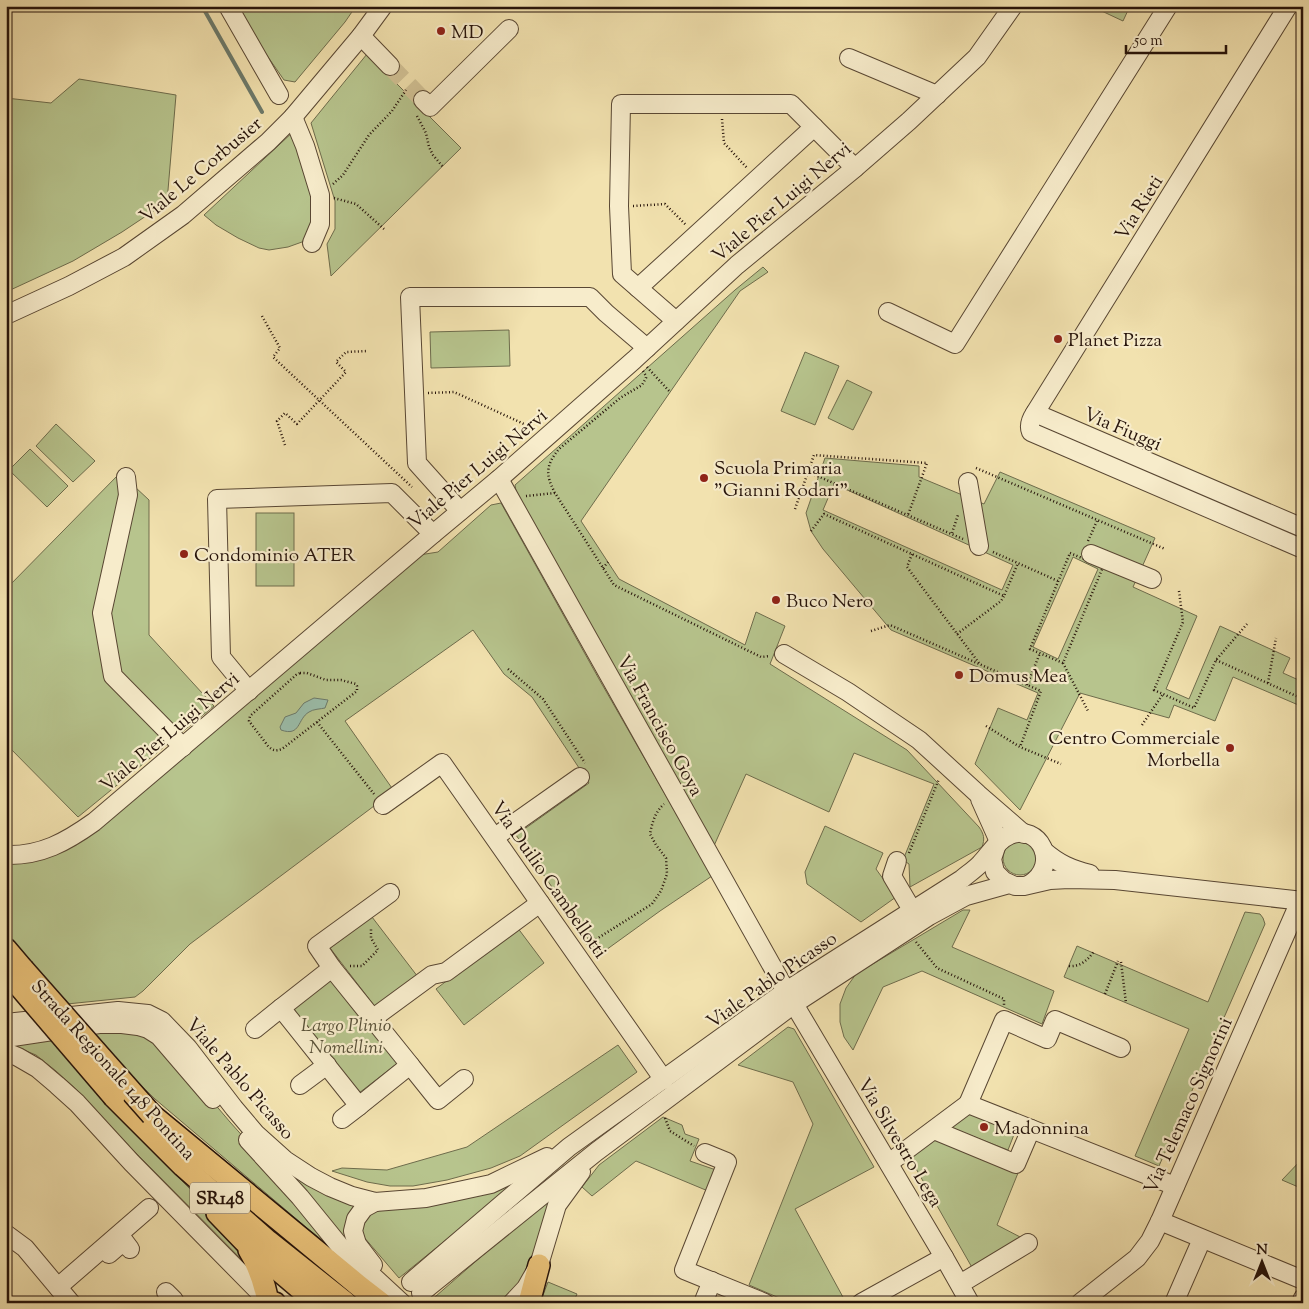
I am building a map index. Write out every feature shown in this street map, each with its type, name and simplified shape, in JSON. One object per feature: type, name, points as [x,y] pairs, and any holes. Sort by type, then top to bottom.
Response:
[{"type":"main road","name":"Strada Regionale 148 Pontina","points":[[6,949],[13,972],[114,1097],[183,1166],[332,1299]]},
{"type":"main road","name":"Strada Regionale 148 Pontina","points":[[13,972],[332,1299]]},
{"type":"main road","points":[[114,1097],[149,1141],[244,1241],[257,1263],[271,1302]]},
{"type":"main road","points":[[152,1115],[382,1303]]},
{"type":"main road","points":[[244,1241],[332,1299]]},
{"type":"main road","points":[[529,1303],[539,1265]]},
{"type":"street","points":[[228,6],[278,95]]},
{"type":"street","name":"Viale Le Corbusier","points":[[6,315],[69,286],[124,257],[183,215],[268,142],[292,117],[361,36],[383,6]]},
{"type":"street","name":"Viale Pier Luigi Nervi","points":[[954,78],[968,50],[999,6]]},
{"type":"street","name":"Viale Pier Luigi Nervi","points":[[6,855],[41,852],[71,839],[183,747],[642,358],[676,321],[737,265],[855,168],[937,96],[977,57],[1013,6]]},
{"type":"street","points":[[888,312],[955,344],[1168,6]]},
{"type":"street","name":"Via Rieti","points":[[1187,498],[1031,432],[1029,428],[1035,413],[1288,6]]},
{"type":"street","points":[[423,100],[430,107],[509,29]]},
{"type":"street","points":[[361,36],[390,66]]},
{"type":"street","points":[[849,58],[937,96]]},
{"type":"street","points":[[676,321],[622,274],[619,206],[621,104],[791,104],[855,168]]},
{"type":"street","points":[[292,117],[305,146],[320,195],[320,224],[312,243]]},
{"type":"street","points":[[638,288],[814,127]]},
{"type":"street","points":[[460,511],[418,463],[410,297],[590,297],[606,313],[642,358]]},
{"type":"street","name":"Via Fiuggi","points":[[1035,413],[1303,528]]},
{"type":"street","points":[[972,475],[979,546]]},
{"type":"street","points":[[126,477],[128,495],[102,613],[114,676],[183,747]]},
{"type":"street","name":"Via Francisco Goya","points":[[499,479],[790,998]]},
{"type":"street","points":[[1194,482],[1187,498],[1303,549]]},
{"type":"street","points":[[249,691],[222,657],[217,499],[392,493],[433,534]]},
{"type":"street","points":[[1215,510],[1222,493]]},
{"type":"street","points":[[1091,554],[1152,579]]},
{"type":"street","name":"Viale Pablo Picasso","points":[[784,654],[848,692],[919,740],[1024,834],[1035,839],[1044,851],[1054,859],[1065,866],[1115,880]]},
{"type":"street","name":"Via Duilio Cambellotti","points":[[383,805],[442,763],[664,1080]]},
{"type":"street","points":[[495,838],[580,777]]},
{"type":"street","points":[[978,794],[998,844]]},
{"type":"street","points":[[1009,884],[995,872],[992,859],[998,844],[1008,836],[1015,833],[1024,834]]},
{"type":"street","name":"Viale Pablo Picasso","points":[[998,844],[979,866],[912,910],[790,998],[596,1152],[416,1288],[569,1147],[664,1080],[790,998],[966,896],[1009,884],[1020,886],[1060,879],[1115,880],[1302,901]]},
{"type":"street","points":[[1030,884],[1040,876],[1046,863],[1044,851]]},
{"type":"street","points":[[897,863],[892,876],[912,910]]},
{"type":"street","points":[[390,893],[317,946],[372,1019],[438,1100],[464,1079]]},
{"type":"street","name":"Via Telemaco Signorini","points":[[1080,1303],[1138,1258],[1150,1241],[1302,901]]},
{"type":"street","points":[[372,1019],[432,975],[446,972],[540,903]]},
{"type":"street","points":[[255,1029],[334,970]]},
{"type":"street","name":"Via Silvestro Lega","points":[[790,998],[970,1303]]},
{"type":"street","points":[[281,1008],[359,1106]]},
{"type":"street","name":"Viale Pablo Picasso","points":[[6,1023],[118,1011],[148,1014],[162,1021],[188,1048],[256,1134],[285,1160],[330,1187],[352,1196],[375,1202],[426,1198],[491,1184],[569,1147]]},
{"type":"street","points":[[889,1163],[968,1104],[1004,1020],[1047,1039],[1055,1020],[1121,1048]]},
{"type":"street","points":[[6,1038],[99,1024],[138,1026],[148,1029],[159,1036],[245,1137],[300,1197],[339,1245],[404,1303]]},
{"type":"street","points":[[6,1052],[36,1068],[77,1103],[132,1163],[271,1302]]},
{"type":"street","points":[[300,1085],[327,1065]]},
{"type":"street","points":[[342,1119],[410,1065]]},
{"type":"street","points":[[968,1104],[1175,1186]]},
{"type":"street","points":[[934,1130],[1016,1164],[1031,1129]]},
{"type":"street","name":"Viale Pablo Picasso","points":[[512,1303],[526,1288],[539,1265],[557,1205],[596,1152]]},
{"type":"street","points":[[705,1153],[727,1162],[684,1270],[765,1303]]},
{"type":"street","points":[[375,1202],[364,1208],[356,1219],[353,1231],[357,1244],[404,1303]]},
{"type":"street","points":[[64,1294],[149,1208]]},
{"type":"street","points":[[1160,1221],[1303,1280]]},
{"type":"street","points":[[6,1234],[25,1248],[64,1294]]},
{"type":"street","points":[[1174,1303],[1202,1238]]},
{"type":"street","points":[[64,1294],[124,1241],[130,1249]]},
{"type":"street","points":[[960,1284],[1028,1242]]},
{"type":"street","points":[[861,1303],[944,1256]]},
{"type":"street","points":[[703,1303],[712,1280]]},
{"type":"street","points":[[1301,1303],[1303,1298]]},
{"type":"path","points":[[320,195],[343,175],[370,135],[392,111],[406,90]]},
{"type":"path","points":[[423,100],[416,107],[418,118],[426,133],[433,155],[443,167]]},
{"type":"path","points":[[722,104],[724,143],[757,179]]},
{"type":"path","points":[[320,195],[356,204],[384,229]]},
{"type":"path","points":[[619,206],[665,204],[696,235]]},
{"type":"path","points":[[262,316],[280,348],[273,357],[412,487],[426,472]]},
{"type":"path","points":[[285,445],[277,421],[285,413],[297,424],[346,372],[336,362],[346,352],[368,351]]},
{"type":"path","points":[[642,358],[670,392]]},
{"type":"path","points":[[642,358],[646,378],[642,385],[620,398],[560,449],[551,459],[548,472],[550,483],[614,585],[761,657]]},
{"type":"path","points":[[414,393],[454,392],[549,435]]},
{"type":"path","points":[[796,509],[814,455],[927,463],[908,515]]},
{"type":"path","points":[[808,472],[1058,580]]},
{"type":"path","points":[[972,475],[1165,549]]},
{"type":"path","points":[[519,498],[555,493]]},
{"type":"path","points":[[811,530],[824,514],[1004,596]]},
{"type":"path","points":[[1063,663],[1103,567],[1070,553],[1030,649],[1063,663],[1088,711]]},
{"type":"path","points":[[912,554],[908,566],[979,664]]},
{"type":"path","points":[[603,568],[608,562]]},
{"type":"path","points":[[957,634],[1001,601],[1018,563]]},
{"type":"path","points":[[1179,591],[1183,622],[1154,690],[1194,708],[1216,660],[1247,624]]},
{"type":"path","points":[[871,631],[890,625],[1041,691],[1020,747]]},
{"type":"path","points":[[1268,684],[1276,638]]},
{"type":"path","points":[[1027,685],[1040,653]]},
{"type":"path","points":[[1216,660],[1303,699]]},
{"type":"path","points":[[508,668],[543,700],[590,770],[580,777]]},
{"type":"path","points":[[307,674],[326,680],[341,680],[356,684],[357,691],[317,722],[277,751],[272,750],[268,746],[249,719],[250,716],[296,675],[307,674]]},
{"type":"path","points":[[1142,725],[1163,694]]},
{"type":"path","points":[[317,722],[383,805]]},
{"type":"path","points":[[986,726],[1020,747],[1061,764]]},
{"type":"path","points":[[897,863],[905,864],[945,763]]},
{"type":"path","points":[[575,953],[652,904],[661,891],[666,874],[666,858],[656,846],[650,834],[659,809],[675,794]]},
{"type":"path","points":[[334,970],[347,965],[362,966],[378,950],[371,938],[373,914],[370,907]]},
{"type":"path","points":[[907,931],[937,968],[1004,999],[1004,1020]]},
{"type":"path","points":[[1068,966],[1081,963],[1089,958],[1094,951]]},
{"type":"path","points":[[1105,994],[1119,962],[1126,1003]]},
{"type":"path","points":[[665,1117],[670,1131],[705,1153]]},
{"type":"green space","points":[[238,6],[356,6],[295,82],[284,80],[259,44]]},
{"type":"green space","points":[[1091,6],[1130,6],[1123,21]]},
{"type":"green space","points":[[367,54],[461,148],[331,276],[327,244],[335,229],[335,201],[311,123]]},
{"type":"green space","points":[[79,79],[176,95],[167,202],[73,261],[6,292],[6,98],[51,103]]},
{"type":"green space","points":[[295,130],[315,200],[310,234],[302,242],[288,247],[269,250],[259,248],[216,225],[204,215]]},
{"type":"green space","points":[[763,267],[768,272],[740,291],[581,521],[619,579],[745,645],[756,612],[785,626],[770,664],[907,750],[979,827],[984,837],[982,847],[910,887],[909,864],[903,860],[934,784],[854,753],[829,812],[746,774],[713,848],[516,491],[515,485]]},
{"type":"green space","points":[[509,330],[510,366],[431,368],[430,332]]},
{"type":"green space","points":[[805,352],[839,366],[815,425],[781,411]]},
{"type":"green space","points":[[847,380],[872,392],[853,430],[828,418]]},
{"type":"green space","points":[[56,424],[95,461],[73,482],[36,446]]},
{"type":"green space","points":[[30,449],[68,486],[47,507],[9,470]]},
{"type":"green space","points":[[825,458],[919,466],[919,477],[984,504],[1000,472],[1155,538],[1133,587],[1197,616],[1166,689],[1189,699],[1220,626],[1290,658],[1283,673],[1303,682],[1303,707],[1233,677],[1215,721],[1174,705],[1169,718],[1080,693],[1020,810],[975,764],[998,708],[1027,720],[1038,693],[891,630],[823,549],[811,531],[806,513]],"holes":[[[834,484],[1013,565],[1002,590],[823,510]],[[1073,557],[1098,569],[1058,659],[1033,647]]]},
{"type":"green space","points":[[120,473],[149,500],[149,635],[214,706],[78,817],[6,744],[6,589]]},
{"type":"green space","points":[[501,503],[712,876],[599,955],[516,835],[589,783],[532,697],[504,674],[473,630],[345,721],[394,791],[190,944],[135,997],[67,1004],[6,934],[6,862],[45,857],[413,556],[438,552],[491,505]]},
{"type":"green space","points":[[256,513],[294,513],[294,586],[256,586]]},
{"type":"green space","points":[[825,826],[883,853],[876,869],[896,897],[861,922],[807,884],[805,872]]},
{"type":"green space","points":[[1020,841],[1032,846],[1037,858],[1032,870],[1020,875],[1008,870],[1003,858],[1008,846]]},
{"type":"green space","points":[[963,910],[970,910],[952,947],[1054,991],[1042,1024],[922,971],[883,987],[853,1050],[844,1037],[840,1022],[840,1004],[846,988],[856,974]]},
{"type":"green space","points":[[1245,912],[1260,914],[1265,924],[1159,1166],[1135,1156],[1189,1029],[1064,977],[1077,946],[1208,1002]]},
{"type":"green space","points":[[372,917],[418,977],[376,1008],[330,948]]},
{"type":"green space","points":[[517,927],[544,963],[464,1025],[436,989]]},
{"type":"green space","name":"Largo Plinio Nomellini","points":[[332,976],[399,1062],[359,1093],[292,1007]]},
{"type":"green space","points":[[116,1026],[162,1042],[289,1188],[343,1257],[155,1099],[123,1068],[88,1029]]},
{"type":"green space","points":[[788,1027],[794,1029],[874,1167],[795,1209],[844,1299],[838,1303],[791,1303],[749,1285],[813,1124],[793,1082],[738,1065]]},
{"type":"green space","points":[[54,1040],[143,1141],[238,1238],[257,1275],[130,1147],[77,1090],[36,1055],[6,1043]]},
{"type":"green space","points":[[618,1045],[637,1072],[520,1156],[491,1168],[447,1180],[413,1186],[390,1186],[367,1182],[332,1171],[342,1168],[387,1170],[467,1147]]},
{"type":"green space","points":[[968,1112],[1015,1132],[1008,1150],[949,1127]]},
{"type":"green space","points":[[663,1117],[682,1125],[685,1134],[699,1139],[690,1161],[716,1170],[708,1191],[636,1161],[592,1196],[582,1187],[599,1165]]},
{"type":"green space","points":[[936,1139],[1018,1173],[997,1225],[1024,1239],[974,1271],[910,1158]]},
{"type":"green space","points":[[1303,1158],[1303,1189],[1282,1180]]},
{"type":"green space","points":[[280,1160],[360,1199],[356,1249],[346,1240]]},
{"type":"green space","points":[[537,1166],[399,1278],[363,1236],[361,1228],[370,1207]]},
{"type":"green space","points":[[561,1187],[521,1282],[507,1299],[500,1303],[428,1303]]},
{"type":"green space","points":[[548,1282],[577,1294],[573,1303],[540,1303]]},
{"type":"shaded area","points":[[314,698],[328,700],[325,708],[309,712],[292,731],[281,730],[280,727],[285,717],[296,713],[304,703]]},
{"type":"waterway","points":[[202,6],[262,112]]},
{"type":"tunnel","points":[[390,66],[423,100]]},
{"type":"place","name":"MD","points":[[441,31]]},
{"type":"place","name":"Planet Pizza","points":[[1058,339]]},
{"type":"place","name":"Scuola Primaria \"Gianni Rodari\"","points":[[704,478]]},
{"type":"place","name":"Condominio ATER","points":[[184,554]]},
{"type":"place","name":"Buco Nero","points":[[776,600]]},
{"type":"place","name":"Domus Mea","points":[[959,675]]},
{"type":"place","name":"Centro Commerciale Morbella","points":[[1230,748]]},
{"type":"place","name":"Madonnina","points":[[984,1127]]}]
